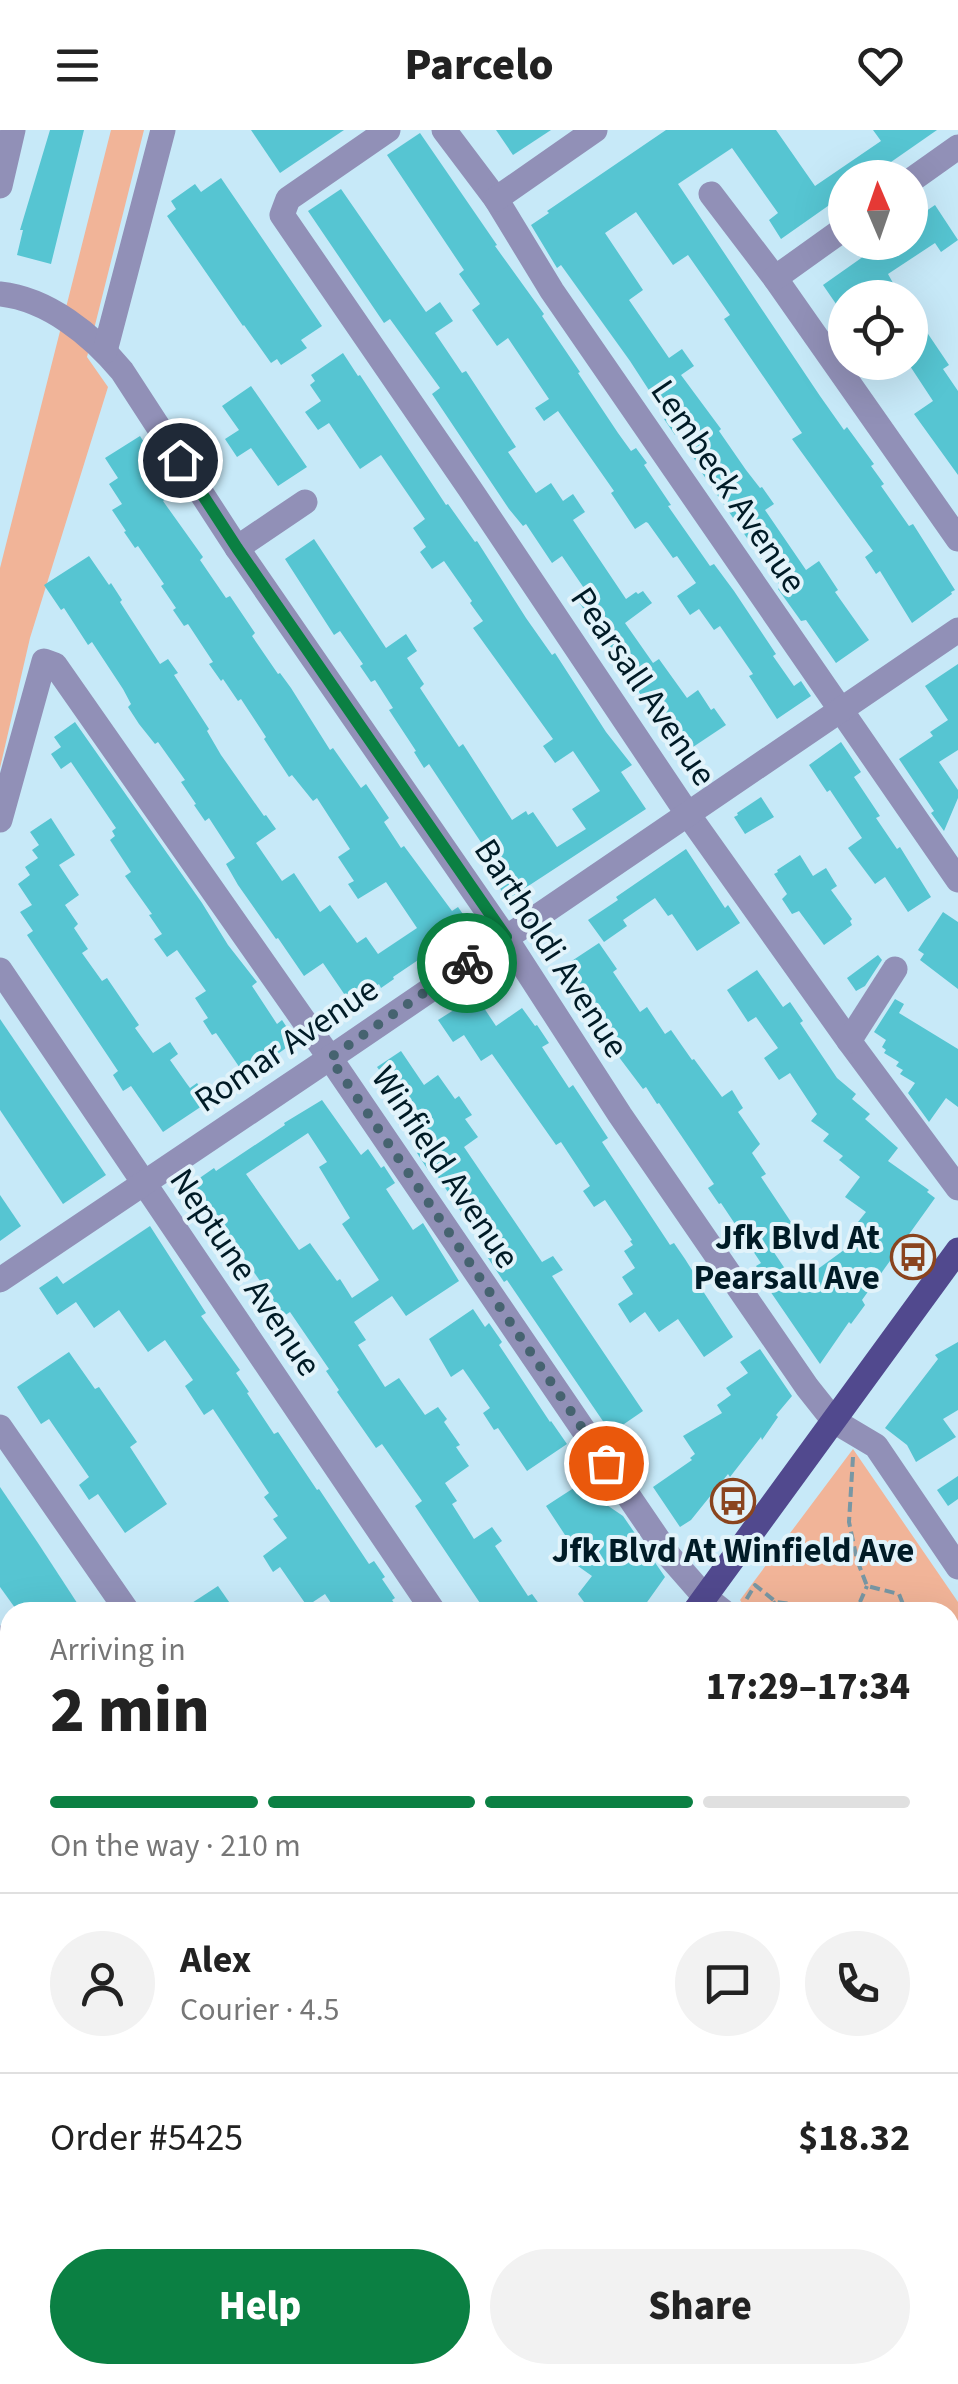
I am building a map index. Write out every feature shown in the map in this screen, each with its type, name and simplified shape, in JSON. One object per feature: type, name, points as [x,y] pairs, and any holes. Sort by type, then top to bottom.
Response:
[{"type":"main road","points":[[712,1602],[834,1421],[958,1250]]},
{"type":"street","points":[[0,186],[3,158],[13,130]]},
{"type":"street","points":[[105,351],[163,130]]},
{"type":"street","name":"Pearsall Avenue","points":[[388,130],[288,199],[282,216],[686,813],[958,1188]]},
{"type":"street","name":"Lembeck Avenue","points":[[444,130],[496,199],[552,290],[956,872]]},
{"type":"street","points":[[496,199],[595,130]]},
{"type":"street","points":[[928,168],[958,147]]},
{"type":"street","points":[[711,194],[775,278],[958,539]]},
{"type":"street","points":[[775,278],[828,240]]},
{"type":"street","name":"Bartholdi Avenue","points":[[0,294],[19,296],[62,317],[105,351],[122,371],[237,548],[506,937],[620,1115],[797,1373],[834,1421],[876,1446],[958,1567]]},
{"type":"street","points":[[237,548],[304,502]]},
{"type":"street","name":"Romar Avenue","points":[[0,1280],[958,630]]},
{"type":"street","name":"Winfield Avenue","points":[[0,820],[44,661],[56,665],[703,1602]]},
{"type":"street","name":"Neptune Avenue","points":[[0,970],[427,1602]]},
{"type":"street","points":[[850,1041],[895,970]]},
{"type":"street","points":[[0,1427],[121,1602]]},
{"type":"path","points":[[853,1457],[848,1522],[867,1586],[860,1602]]},
{"type":"path","points":[[747,1602],[755,1585],[776,1602]]},
{"type":"path","points":[[867,1586],[899,1594],[902,1602]]},
{"type":"shaded area","points":[[111,130],[144,130],[87,357],[108,387],[30,638],[0,768],[0,568]]},
{"type":"shaded area","points":[[853,1449],[958,1602],[741,1602]]},
{"type":"building","points":[[50,130],[84,130],[51,264],[17,255],[20,230]]},
{"type":"building","points":[[251,130],[344,130],[280,173]]},
{"type":"building","points":[[496,130],[551,130],[513,155]]},
{"type":"building","points":[[666,130],[776,130],[815,186],[828,177],[828,206],[781,239],[769,220],[778,213],[732,148],[678,184],[820,396],[874,464],[871,466],[884,484],[881,486],[909,526],[913,524],[955,590],[952,594],[912,623],[880,571],[876,574],[865,557],[873,551],[792,439],[802,433],[724,319],[730,315],[688,255],[673,265],[636,212],[605,233],[643,290],[629,300],[669,358],[682,349],[694,366],[681,375],[774,504],[765,510],[806,570],[819,561],[838,590],[835,592],[869,640],[836,663],[778,589],[781,587],[664,419],[667,418],[630,361],[561,265],[557,268],[531,225]]},
{"type":"building","points":[[873,130],[937,130],[894,160],[853,160],[881,141]]},
{"type":"building","points":[[420,133],[544,314],[618,433],[631,451],[636,448],[647,463],[644,465],[671,505],[668,506],[710,566],[714,564],[734,591],[794,686],[801,681],[811,696],[777,719],[749,676],[753,674],[720,626],[714,630],[699,609],[690,615],[677,596],[696,583],[677,556],[673,558],[648,523],[635,529],[611,493],[614,491],[558,411],[544,421],[535,408],[549,399],[508,338],[497,346],[472,310],[480,304],[459,274],[464,270],[387,155]]},
{"type":"building","points":[[221,178],[322,326],[301,340],[307,348],[281,365],[277,359],[271,363],[167,216],[176,209],[171,201],[195,184],[201,192]]},
{"type":"building","points":[[341,189],[426,312],[440,302],[453,321],[435,333],[462,373],[466,371],[516,447],[508,452],[536,493],[551,483],[563,501],[573,494],[585,512],[573,520],[626,599],[643,591],[652,603],[625,623],[653,663],[659,659],[687,698],[698,690],[726,725],[678,757],[632,677],[578,601],[588,594],[562,556],[552,563],[526,524],[523,526],[509,509],[432,394],[440,388],[390,319],[384,323],[308,211]]},
{"type":"building","points":[[935,205],[958,240],[941,252],[935,243],[928,248],[928,210]]},
{"type":"building","points":[[858,260],[909,260],[888,274],[891,280],[830,280]]},
{"type":"building","points":[[928,334],[949,365],[943,369],[958,391],[958,475],[914,414],[933,401],[919,380],[928,380]]},
{"type":"building","points":[[343,353],[632,765],[621,772],[646,809],[507,900],[498,885],[506,880],[429,764],[424,768],[375,680],[371,682],[340,631],[334,635],[285,559],[314,539],[386,648],[406,634],[417,651],[407,658],[424,684],[420,688],[459,747],[463,744],[512,820],[526,811],[528,815],[533,812],[557,847],[586,829],[572,809],[600,791],[573,751],[555,763],[543,746],[553,739],[473,628],[483,621],[472,601],[444,561],[432,569],[420,552],[426,547],[413,528],[425,519],[381,455],[360,469],[329,423],[318,430],[305,412],[321,401],[310,385],[315,381],[311,375]]},
{"type":"building","points":[[251,386],[307,467],[278,486],[251,448],[237,457],[225,439],[239,430],[222,406]]},
{"type":"building","points":[[140,436],[149,450],[140,459],[166,499],[163,501],[203,557],[200,560],[226,598],[230,596],[255,633],[252,636],[330,750],[333,748],[361,788],[366,784],[389,818],[384,822],[401,848],[404,846],[452,911],[458,907],[472,927],[351,1004],[323,963],[304,976],[276,939],[238,885],[226,864],[235,858],[209,818],[205,821],[194,805],[181,782],[185,780],[158,742],[155,744],[139,724],[123,689],[92,642],[88,645],[44,585],[89,556],[111,583],[160,664],[168,659],[178,673],[174,675],[221,755],[276,829],[256,843],[282,881],[294,873],[320,912],[330,905],[357,943],[366,937],[378,954],[417,928],[386,882],[358,899],[348,884],[354,881],[338,857],[350,849],[317,798],[313,801],[292,775],[289,777],[241,699],[238,701],[221,681],[188,624],[184,626],[173,610],[176,608],[161,586],[164,584],[124,532],[112,510],[122,504],[109,484],[118,478],[105,458]]},
{"type":"building","points":[[958,664],[958,750],[939,762],[958,790],[958,798],[944,831],[899,759],[933,736],[930,732],[948,720],[925,686]]},
{"type":"building","points":[[75,722],[257,982],[252,986],[277,1024],[282,1020],[296,1041],[262,1065],[260,1061],[242,1071],[216,1033],[212,1035],[203,1021],[208,1018],[195,998],[206,991],[177,950],[167,957],[154,939],[162,934],[125,876],[131,872],[110,840],[116,828],[71,762],[61,769],[51,754],[61,747],[54,737]]},
{"type":"building","points":[[841,742],[861,772],[854,777],[880,816],[876,818],[897,849],[900,847],[931,897],[908,912],[885,877],[875,884],[848,848],[862,838],[809,765]]},
{"type":"building","points":[[761,797],[774,817],[745,834],[734,817]]},
{"type":"building","points":[[51,818],[75,855],[59,865],[79,895],[65,905],[88,949],[82,953],[102,981],[107,978],[153,1053],[170,1042],[178,1054],[170,1060],[190,1088],[197,1083],[207,1098],[200,1103],[202,1106],[163,1132],[131,1086],[123,1091],[113,1075],[118,1071],[27,935],[33,931],[20,912],[32,905],[18,884],[30,875],[25,867],[38,858],[32,850],[39,845],[30,832]]},
{"type":"building","points":[[686,849],[725,908],[728,905],[740,923],[697,951],[672,914],[668,916],[655,898],[623,920],[627,926],[604,942],[588,920]]},
{"type":"building","points":[[800,855],[813,876],[826,868],[837,886],[831,890],[852,919],[852,925],[824,945],[799,911],[792,914],[782,899],[787,894],[774,874]]},
{"type":"building","points":[[943,912],[958,922],[958,989],[920,960],[924,954],[918,950]]},
{"type":"building","points":[[599,943],[640,1012],[647,1007],[665,1034],[671,1030],[722,1097],[732,1090],[743,1108],[738,1112],[760,1144],[752,1153],[766,1174],[761,1177],[797,1231],[771,1248],[796,1285],[859,1239],[850,1232],[866,1212],[845,1197],[860,1177],[839,1160],[843,1156],[823,1141],[829,1134],[811,1121],[817,1114],[790,1073],[779,1080],[764,1058],[778,1048],[756,1017],[748,1022],[727,990],[757,970],[783,1007],[790,1002],[837,1078],[856,1094],[852,1099],[870,1114],[865,1119],[898,1148],[888,1161],[935,1198],[862,1300],[865,1305],[820,1364],[770,1291],[756,1266],[761,1263],[708,1188],[714,1184],[659,1103],[646,1087],[643,1089],[603,1036],[611,1031],[584,991],[581,993],[575,983],[572,985],[561,968]]},
{"type":"building","points":[[878,955],[882,960],[865,986],[856,991],[847,978]]},
{"type":"building","points":[[476,996],[496,1026],[522,1008],[537,1025],[549,1043],[542,1047],[608,1138],[602,1142],[670,1245],[674,1243],[685,1259],[733,1337],[704,1357],[678,1319],[659,1332],[645,1312],[630,1323],[618,1304],[633,1294],[622,1277],[635,1268],[624,1251],[633,1245],[632,1240],[605,1200],[594,1207],[583,1191],[590,1186],[561,1142],[556,1145],[492,1054],[481,1061],[464,1035],[453,1042],[438,1020]]},
{"type":"building","points":[[895,999],[904,1004],[899,1013],[958,1049],[958,1107],[946,1098],[929,1122],[908,1093],[915,1083],[900,1074],[903,1070],[896,1066],[899,1062],[884,1053],[886,1040],[874,1032]]},
{"type":"building","points":[[0,1019],[106,1175],[63,1204],[0,1110]]},
{"type":"building","points":[[401,1051],[424,1085],[438,1075],[472,1115],[465,1119],[478,1137],[464,1147],[542,1262],[553,1256],[563,1270],[552,1276],[643,1411],[611,1433],[507,1280],[504,1282],[432,1168],[428,1170],[417,1153],[427,1147],[413,1127],[419,1124],[377,1067]]},
{"type":"building","points":[[322,1100],[361,1155],[368,1149],[381,1168],[384,1166],[395,1183],[386,1189],[413,1230],[423,1223],[459,1281],[406,1316],[392,1296],[354,1322],[366,1340],[358,1345],[385,1387],[399,1378],[425,1415],[438,1407],[447,1419],[444,1422],[469,1466],[445,1483],[457,1501],[452,1504],[474,1539],[492,1527],[502,1541],[495,1546],[528,1596],[532,1594],[538,1602],[479,1602],[415,1506],[422,1501],[382,1444],[376,1448],[337,1392],[326,1371],[329,1369],[290,1312],[284,1316],[191,1184]],"holes":[[[308,1133],[327,1162],[319,1167],[350,1218],[342,1224],[379,1280],[352,1298],[310,1243],[299,1250],[246,1174]]]},
{"type":"building","points":[[0,1195],[21,1226],[0,1241]]},
{"type":"building","points":[[150,1226],[206,1313],[201,1316],[240,1370],[236,1373],[247,1393],[369,1564],[374,1561],[395,1598],[394,1602],[330,1602],[325,1594],[313,1602],[304,1602],[280,1567],[273,1572],[263,1556],[287,1538],[264,1497],[269,1493],[213,1409],[204,1415],[185,1386],[193,1380],[165,1340],[148,1352],[119,1310],[94,1328],[76,1302],[57,1315],[39,1288],[57,1276],[63,1284]]},
{"type":"building","points":[[473,1309],[485,1327],[489,1323],[502,1342],[499,1345],[567,1444],[527,1471],[483,1413],[490,1408],[463,1369],[451,1377],[429,1339]]},
{"type":"building","points":[[958,1342],[958,1410],[943,1419],[956,1437],[916,1462],[907,1445],[885,1428],[938,1359],[935,1355]]},
{"type":"building","points":[[760,1349],[792,1396],[762,1440],[761,1437],[691,1520],[680,1527],[653,1487],[692,1460],[695,1454],[683,1436],[722,1413],[717,1405],[731,1395],[726,1388],[748,1373],[740,1362]]},
{"type":"building","points":[[69,1352],[137,1442],[130,1447],[167,1504],[125,1533],[98,1494],[89,1500],[79,1485],[89,1477],[49,1419],[41,1424],[17,1387]]},
{"type":"building","points":[[958,1476],[958,1499],[948,1506],[937,1490]]},
{"type":"building","points":[[583,1482],[592,1495],[623,1516],[665,1577],[647,1602],[584,1602],[578,1594],[592,1576],[575,1564],[579,1557],[562,1545],[567,1538],[546,1506]]},
{"type":"building","points":[[0,1487],[76,1602],[11,1602],[0,1587]]},
{"type":"building","points":[[218,1586],[229,1602],[193,1602]]},
{"type":"way so far","points":[[467,963],[330,1058],[606,1463]]},
{"type":"place","name":"Jfk Blvd At Pearsall Ave","points":[[913,1257]]},
{"type":"place","name":"Jfk Blvd At Winfield Ave","points":[[733,1501]]},
{"type":"route","points":[[180,460],[506,937],[467,963]]}]
